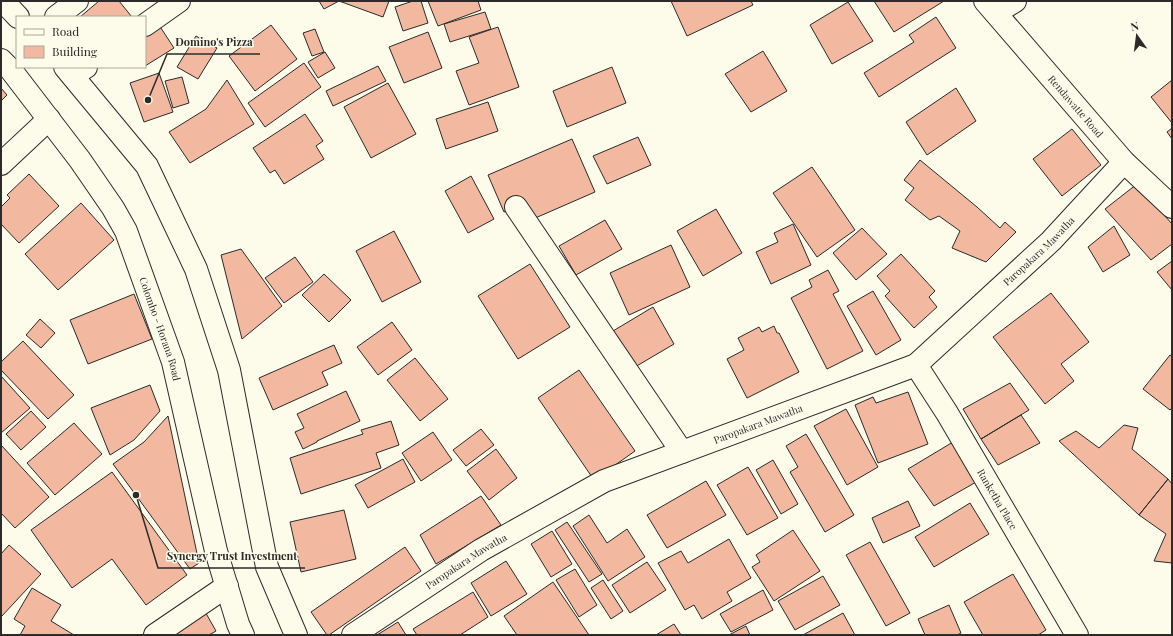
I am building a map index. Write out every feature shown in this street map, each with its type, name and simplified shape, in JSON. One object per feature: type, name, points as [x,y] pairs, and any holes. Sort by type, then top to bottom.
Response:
[{"type":"street","points":[[3,1],[17,16]]},
{"type":"street","points":[[57,16],[77,1]]},
{"type":"street","points":[[146,24],[179,1]]},
{"type":"street","points":[[991,7],[1015,1]]},
{"type":"street","name":"Rendawatte Road","points":[[991,7],[1124,162],[1169,197]]},
{"type":"street","name":"Colombo - Horana Road","points":[[1,60],[11,70],[50,119],[80,160],[113,208],[126,231],[173,362],[216,551],[242,635]]},
{"type":"street","points":[[75,70],[147,166],[196,269],[228,370],[267,567],[296,635]]},
{"type":"street","points":[[1,164],[50,119]]},
{"type":"street","name":"Paropakara Mawatha","points":[[353,635],[481,550],[604,481],[916,366],[1050,241],[1124,162]]},
{"type":"street","points":[[516,207],[682,452]]},
{"type":"street","name":"Ranketha Place","points":[[916,366],[947,413],[1077,635]]},
{"type":"street","points":[[155,635],[227,586]]},
{"type":"building","points":[[99,1],[119,1],[131,16],[81,16]]},
{"type":"building","points":[[319,1],[339,1],[324,9]]},
{"type":"building","points":[[339,1],[389,1],[383,17]]},
{"type":"building","points":[[413,1],[421,1],[428,23],[403,31],[395,7]]},
{"type":"building","points":[[428,1],[478,1],[481,10],[438,26]]},
{"type":"building","points":[[671,1],[751,1],[753,5],[687,36]]},
{"type":"building","points":[[874,1],[944,1],[894,32]]},
{"type":"building","points":[[848,2],[873,41],[832,64],[810,25]]},
{"type":"building","points":[[485,12],[491,29],[450,42],[444,24]]},
{"type":"building","points":[[936,17],[956,48],[879,97],[864,73],[914,42],[909,35]]},
{"type":"building","points":[[159,25],[174,48],[146,65],[146,32]]},
{"type":"building","points":[[271,25],[297,59],[255,91],[229,56]]},
{"type":"building","points":[[498,27],[519,87],[469,105],[456,71],[479,63],[469,37]]},
{"type":"building","points":[[315,29],[324,52],[312,56],[303,33]]},
{"type":"building","points":[[428,32],[442,68],[404,83],[389,47]]},
{"type":"building","points":[[196,36],[217,48],[198,79],[177,67]]},
{"type":"building","points":[[763,51],[787,91],[751,112],[725,74]]},
{"type":"building","points":[[325,52],[335,68],[318,78],[308,62]]},
{"type":"building","points":[[304,63],[321,87],[265,127],[248,103]]},
{"type":"building","points":[[378,66],[386,81],[333,106],[326,91]]},
{"type":"building","points":[[612,67],[626,103],[567,127],[553,91]]},
{"type":"building","points":[[159,73],[173,112],[144,122],[130,83]]},
{"type":"building","points":[[182,77],[189,103],[173,108],[165,81]]},
{"type":"building","points":[[227,80],[254,124],[190,163],[169,132],[206,109]]},
{"type":"building","points":[[1172,80],[1172,123],[1151,97]]},
{"type":"building","points":[[388,83],[416,134],[371,158],[344,107]]},
{"type":"building","points":[[1,88],[7,95],[1,101]]},
{"type":"building","points":[[956,88],[976,121],[927,155],[906,122]]},
{"type":"building","points":[[488,102],[498,131],[446,149],[436,119]]},
{"type":"building","points":[[305,114],[323,141],[316,146],[324,159],[284,184],[275,170],[270,173],[253,148]]},
{"type":"building","points":[[1172,128],[1172,139],[1167,132]]},
{"type":"building","points":[[1072,129],[1101,165],[1062,196],[1033,159]]},
{"type":"building","points":[[638,137],[651,165],[607,184],[593,156]]},
{"type":"building","points":[[572,139],[595,192],[533,219],[526,203],[504,212],[488,175]]},
{"type":"building","points":[[920,160],[1000,228],[1005,222],[1016,232],[986,262],[952,248],[960,231],[939,216],[930,220],[905,200],[914,188],[904,180]]},
{"type":"building","points":[[812,167],[855,230],[817,257],[773,193]]},
{"type":"building","points":[[29,174],[59,206],[19,243],[1,224],[1,207],[10,198],[7,195]]},
{"type":"building","points":[[471,176],[494,219],[468,233],[445,191]]},
{"type":"building","points":[[1137,184],[1172,224],[1172,244],[1151,260],[1105,209]]},
{"type":"building","points":[[81,203],[114,240],[58,290],[25,254]]},
{"type":"building","points":[[716,209],[742,253],[703,276],[677,231]]},
{"type":"building","points":[[605,220],[622,249],[576,275],[559,246]]},
{"type":"building","points":[[793,224],[811,265],[771,284],[756,252],[778,242],[774,233]]},
{"type":"building","points":[[1114,226],[1130,255],[1103,272],[1088,247]]},
{"type":"building","points":[[862,228],[887,254],[856,280],[833,253]]},
{"type":"building","points":[[394,231],[421,282],[382,302],[356,251]]},
{"type":"building","points":[[671,245],[690,287],[629,315],[610,273]]},
{"type":"building","points":[[241,249],[282,306],[242,339],[221,255]]},
{"type":"building","points":[[901,254],[935,291],[929,297],[937,307],[914,328],[885,296],[890,291],[877,276]]},
{"type":"building","points":[[295,257],[313,282],[284,303],[265,278]]},
{"type":"building","points":[[1172,261],[1172,290],[1157,272]]},
{"type":"building","points":[[530,264],[570,327],[518,359],[478,296]]},
{"type":"building","points":[[828,270],[839,291],[833,294],[863,351],[827,369],[791,298],[812,287],[809,280]]},
{"type":"building","points":[[324,274],[351,300],[329,322],[302,295]]},
{"type":"building","points":[[873,291],[901,340],[876,355],[847,306]]},
{"type":"building","points":[[1051,293],[1089,342],[1061,364],[1074,381],[1045,404],[993,337]]},
{"type":"building","points":[[134,294],[152,339],[88,364],[70,320]]},
{"type":"building","points":[[653,307],[674,344],[635,367],[613,331]]},
{"type":"building","points":[[40,319],[55,333],[41,348],[26,335]]},
{"type":"building","points":[[392,322],[412,350],[378,375],[357,347]]},
{"type":"building","points":[[774,326],[799,372],[747,398],[727,359],[744,350],[738,338],[759,327],[762,332]]},
{"type":"building","points":[[23,341],[74,395],[48,419],[1,370],[1,362]]},
{"type":"building","points":[[334,345],[342,363],[322,372],[328,385],[273,410],[259,378]]},
{"type":"building","points":[[1170,355],[1172,356],[1172,408],[1170,410],[1143,389]]},
{"type":"building","points":[[415,358],[448,399],[420,421],[387,380]]},
{"type":"building","points":[[579,370],[635,451],[594,480],[538,398]]},
{"type":"building","points":[[1,376],[30,408],[1,433]]},
{"type":"building","points":[[1010,383],[1029,410],[981,439],[963,409]]},
{"type":"building","points":[[150,385],[160,411],[134,440],[110,455],[91,408]]},
{"type":"building","points":[[346,391],[360,421],[303,449],[295,432],[304,428],[297,414]]},
{"type":"building","points":[[908,392],[928,444],[878,463],[855,405],[873,397],[876,403]]},
{"type":"building","points":[[846,409],[878,467],[847,485],[814,426]]},
{"type":"building","points":[[31,411],[46,427],[21,450],[6,434]]},
{"type":"building","points":[[1021,415],[1040,443],[998,465],[981,439]]},
{"type":"building","points":[[168,416],[199,563],[190,569],[113,464],[144,442]]},
{"type":"building","points":[[391,421],[399,445],[376,453],[381,468],[301,494],[290,458],[363,434],[361,430]]},
{"type":"building","points":[[74,423],[102,454],[55,495],[27,463]]},
{"type":"building","points":[[1124,425],[1138,428],[1132,449],[1168,479],[1139,515],[1059,441],[1076,431],[1099,448]]},
{"type":"building","points":[[481,429],[494,445],[466,466],[453,450]]},
{"type":"building","points":[[433,432],[452,460],[421,481],[402,453]]},
{"type":"building","points":[[806,434],[854,515],[825,532],[790,472],[798,467],[786,446]]},
{"type":"building","points":[[953,442],[978,481],[934,506],[908,469]]},
{"type":"building","points":[[1,445],[49,497],[15,528],[1,513]]},
{"type":"building","points":[[496,449],[517,478],[489,500],[467,471]]},
{"type":"building","points":[[403,459],[415,482],[368,508],[355,485]]},
{"type":"building","points":[[773,460],[798,504],[781,514],[756,470]]},
{"type":"building","points":[[748,467],[778,518],[747,535],[717,485]]},
{"type":"building","points":[[112,472],[187,575],[146,605],[112,559],[72,588],[31,530]]},
{"type":"building","points":[[1168,479],[1172,484],[1172,563],[1154,561],[1166,534],[1139,515]]},
{"type":"building","points":[[706,481],[726,515],[667,548],[647,515]]},
{"type":"building","points":[[481,496],[501,525],[436,564],[420,535]]},
{"type":"building","points":[[908,501],[920,526],[883,543],[872,518]]},
{"type":"building","points":[[970,503],[989,534],[934,567],[915,537]]},
{"type":"building","points":[[344,510],[356,559],[301,572],[290,522]]},
{"type":"building","points":[[589,515],[607,543],[627,529],[645,557],[608,581],[573,526]]},
{"type":"building","points":[[567,522],[602,574],[589,582],[555,530]]},
{"type":"building","points":[[793,530],[820,571],[774,601],[752,567],[760,562],[756,555]]},
{"type":"building","points":[[552,531],[572,564],[551,577],[531,544]]},
{"type":"building","points":[[729,539],[751,578],[727,592],[732,601],[702,619],[694,605],[685,610],[658,563],[681,551],[688,563]]},
{"type":"building","points":[[870,542],[910,613],[886,626],[846,555]]},
{"type":"building","points":[[9,545],[41,574],[1,617],[1,554]]},
{"type":"building","points":[[405,547],[421,571],[327,635],[311,612]]},
{"type":"building","points":[[506,561],[527,594],[491,616],[471,583]]},
{"type":"building","points":[[647,562],[666,590],[630,613],[612,585]]},
{"type":"building","points":[[575,569],[597,605],[579,617],[556,580]]},
{"type":"building","points":[[1013,574],[1046,630],[1038,635],[983,635],[964,602]]},
{"type":"building","points":[[823,576],[840,605],[795,630],[778,601]]},
{"type":"building","points":[[603,580],[623,611],[611,619],[591,588]]},
{"type":"building","points":[[553,582],[589,635],[517,635],[504,616]]},
{"type":"building","points":[[32,588],[61,605],[51,621],[74,635],[20,635],[25,626],[14,619]]},
{"type":"building","points":[[763,590],[773,610],[731,632],[720,614]]},
{"type":"building","points":[[473,592],[488,617],[460,635],[417,635],[413,629]]},
{"type":"building","points":[[949,605],[961,633],[957,635],[925,635],[918,619]]},
{"type":"building","points":[[203,608],[216,631],[209,635],[157,635]]},
{"type":"building","points":[[843,613],[855,635],[803,635]]},
{"type":"building","points":[[398,622],[406,635],[377,635]]},
{"type":"building","points":[[674,624],[681,635],[656,635]]},
{"type":"building","points":[[746,626],[750,635],[729,635]]},
{"type":"place","name":"Domino's Pizza","points":[[148,100]]},
{"type":"place","name":"Synergy Trust Investment","points":[[136,495]]}]
